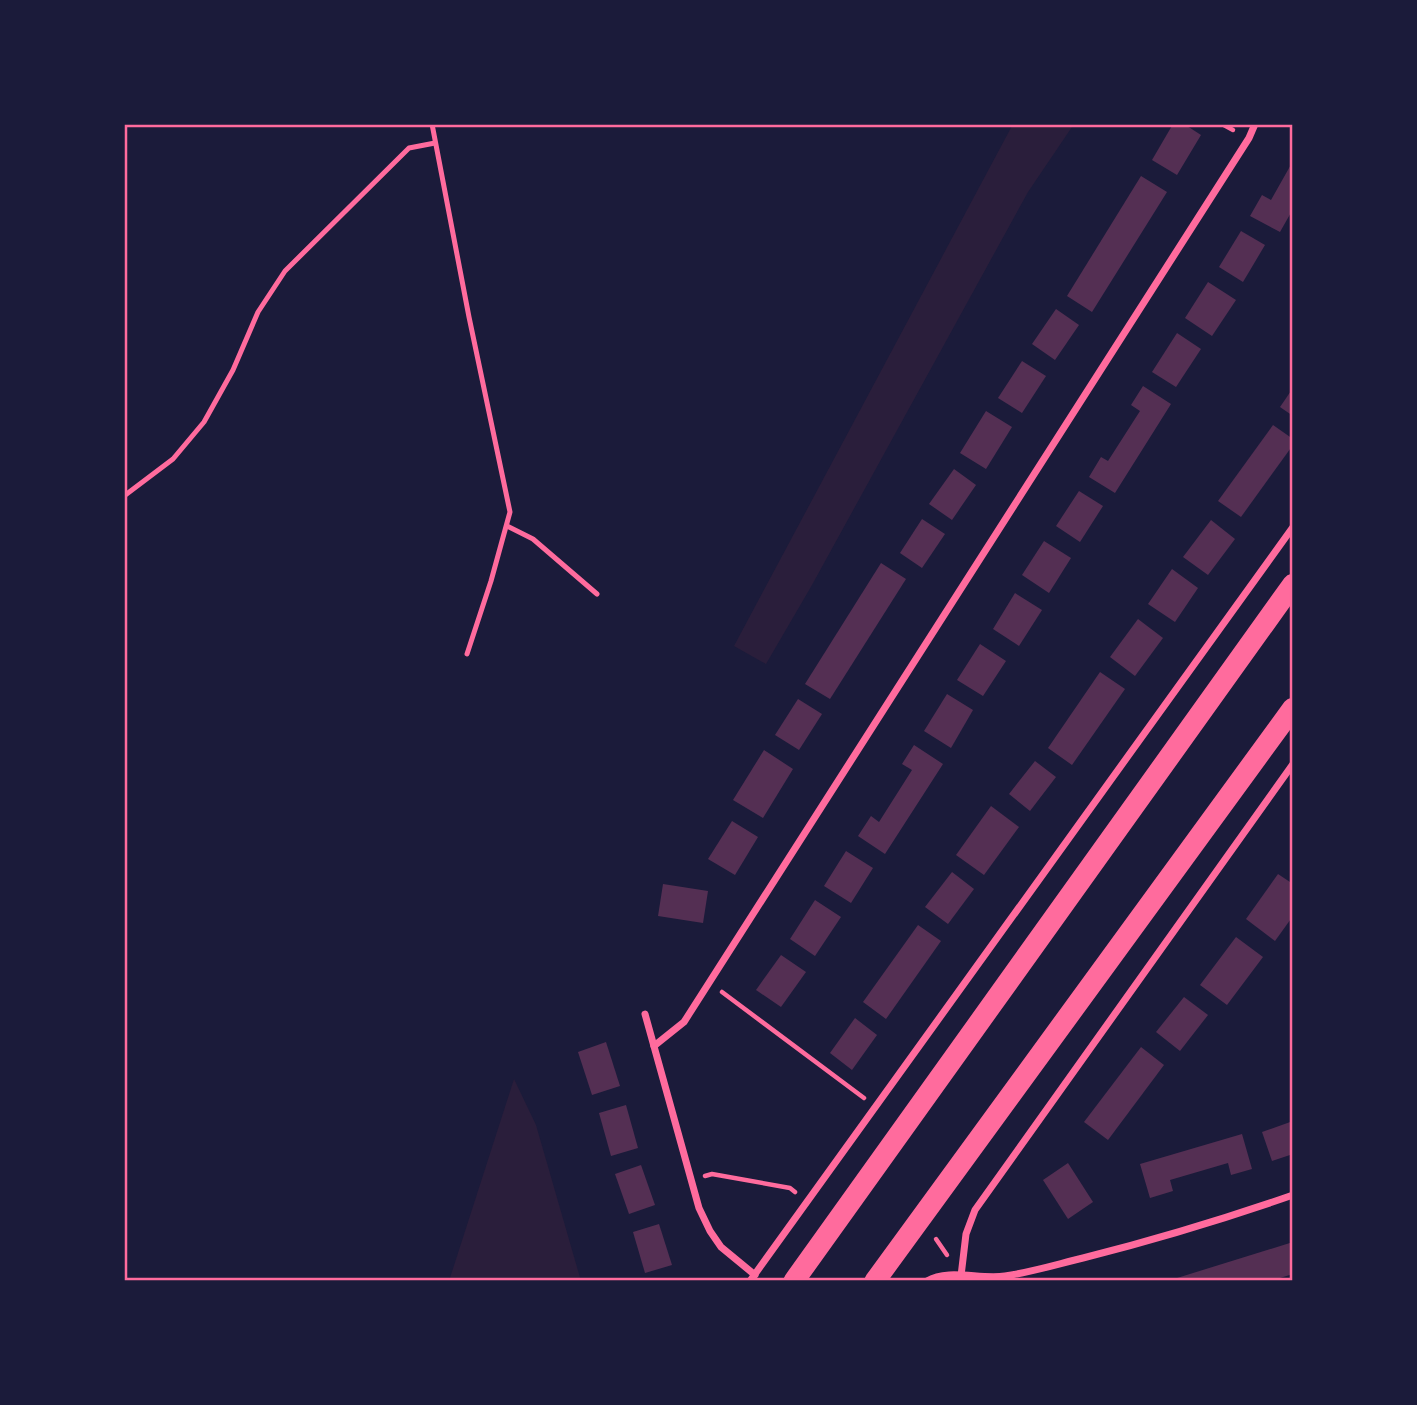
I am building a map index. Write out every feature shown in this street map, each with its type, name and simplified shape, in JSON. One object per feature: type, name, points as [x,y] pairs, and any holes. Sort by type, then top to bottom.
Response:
[{"type":"highway","points":[[794,1281],[1293,584]]},
{"type":"highway","points":[[875,1281],[1293,708]]},
{"type":"street","points":[[654,1046],[684,1022],[1249,138],[1255,124]]},
{"type":"street","points":[[645,1014],[699,1208],[721,1247],[753,1278],[1293,527]]},
{"type":"street","points":[[961,1276],[966,1234],[975,1210],[1293,764]]},
{"type":"street","points":[[927,1281],[943,1275],[1003,1276],[1047,1267],[1139,1244],[1293,1195]]},
{"type":"lane","points":[[432,124],[510,512],[467,654]]},
{"type":"lane","points":[[124,496],[173,459],[204,422],[233,370],[258,312],[285,271],[410,148],[435,143]]},
{"type":"lane","points":[[507,526],[533,539],[597,594]]},
{"type":"path","points":[[709,983],[876,1107]]},
{"type":"path","points":[[691,1179],[712,1174],[790,1188],[808,1201]]},
{"type":"shaded area","points":[[1013,124],[1074,124],[1028,192],[766,664],[734,646]]},
{"type":"shaded area","points":[[514,1079],[536,1125],[581,1281],[449,1281]]},
{"type":"building","points":[[1173,124],[1184,124],[1201,135],[1177,175],[1152,160]]},
{"type":"building","points":[[1293,161],[1293,209],[1280,232],[1250,216],[1262,195],[1271,200]]},
{"type":"building","points":[[1141,176],[1167,192],[1092,312],[1067,296]]},
{"type":"building","points":[[1241,231],[1265,245],[1243,282],[1219,267]]},
{"type":"building","points":[[1208,282],[1236,300],[1212,336],[1185,318]]},
{"type":"building","points":[[1056,309],[1079,325],[1055,360],[1032,344]]},
{"type":"building","points":[[1177,333],[1201,349],[1176,387],[1152,372]]},
{"type":"building","points":[[1022,361],[1046,376],[1022,413],[998,398]]},
{"type":"building","points":[[1143,386],[1171,404],[1115,493],[1089,477],[1101,457],[1108,461],[1140,411],[1131,405]]},
{"type":"building","points":[[1293,388],[1293,416],[1280,407]]},
{"type":"building","points":[[986,411],[1012,427],[986,469],[960,453]]},
{"type":"building","points":[[1273,425],[1293,439],[1293,445],[1241,517],[1218,501]]},
{"type":"building","points":[[954,469],[976,485],[952,520],[929,504]]},
{"type":"building","points":[[1079,491],[1103,506],[1080,542],[1056,526]]},
{"type":"building","points":[[922,519],[945,534],[922,568],[900,553]]},
{"type":"building","points":[[1211,520],[1235,539],[1208,575],[1183,557]]},
{"type":"building","points":[[1044,541],[1071,558],[1049,593],[1022,575]]},
{"type":"building","points":[[881,563],[906,579],[830,699],[805,684]]},
{"type":"building","points":[[1172,569],[1198,588],[1175,622],[1148,604]]},
{"type":"building","points":[[1015,593],[1042,610],[1019,646],[993,629]]},
{"type":"building","points":[[1138,619],[1163,638],[1135,676],[1110,657]]},
{"type":"building","points":[[980,644],[1006,661],[983,696],[957,680]]},
{"type":"building","points":[[1100,672],[1125,689],[1072,765],[1048,748]]},
{"type":"building","points":[[947,694],[973,710],[951,748],[924,731]]},
{"type":"building","points":[[798,699],[822,714],[799,750],[775,735]]},
{"type":"building","points":[[914,745],[943,764],[885,854],[858,836],[871,816],[879,822],[912,770],[902,764]]},
{"type":"building","points":[[764,750],[793,769],[763,818],[733,800]]},
{"type":"building","points":[[1035,761],[1056,777],[1030,811],[1009,794]]},
{"type":"building","points":[[991,806],[1019,827],[984,875],[956,855]]},
{"type":"building","points":[[732,821],[758,837],[735,875],[708,859]]},
{"type":"building","points":[[846,851],[873,868],[851,903],[824,886]]},
{"type":"building","points":[[952,872],[974,889],[948,924],[925,907]]},
{"type":"building","points":[[1278,874],[1293,884],[1293,916],[1275,941],[1246,919]]},
{"type":"building","points":[[663,884],[708,891],[703,923],[658,916]]},
{"type":"building","points":[[815,900],[841,917],[815,956],[790,939]]},
{"type":"building","points":[[918,925],[941,941],[886,1019],[863,1002]]},
{"type":"building","points":[[1236,937],[1263,957],[1227,1005],[1200,985]]},
{"type":"building","points":[[781,955],[806,972],[781,1007],[756,990]]},
{"type":"building","points":[[1184,997],[1208,1015],[1180,1051],[1156,1032]]},
{"type":"building","points":[[855,1018],[877,1035],[852,1070],[830,1053]]},
{"type":"building","points":[[606,1042],[620,1086],[592,1095],[578,1052]]},
{"type":"building","points":[[1141,1047],[1164,1065],[1108,1140],[1084,1122]]},
{"type":"building","points":[[626,1105],[638,1148],[611,1156],[599,1113]]},
{"type":"building","points":[[1293,1121],[1293,1154],[1272,1161],[1262,1132]]},
{"type":"building","points":[[1242,1134],[1252,1169],[1231,1175],[1228,1163],[1170,1180],[1173,1191],[1150,1198],[1140,1164]]},
{"type":"building","points":[[1068,1163],[1093,1202],[1068,1219],[1043,1180]]},
{"type":"building","points":[[641,1165],[655,1205],[629,1214],[615,1174]]},
{"type":"building","points":[[659,1224],[672,1265],[645,1273],[633,1232]]},
{"type":"building","points":[[1293,1242],[1293,1274],[1270,1281],[1178,1281],[1177,1278]]}]
